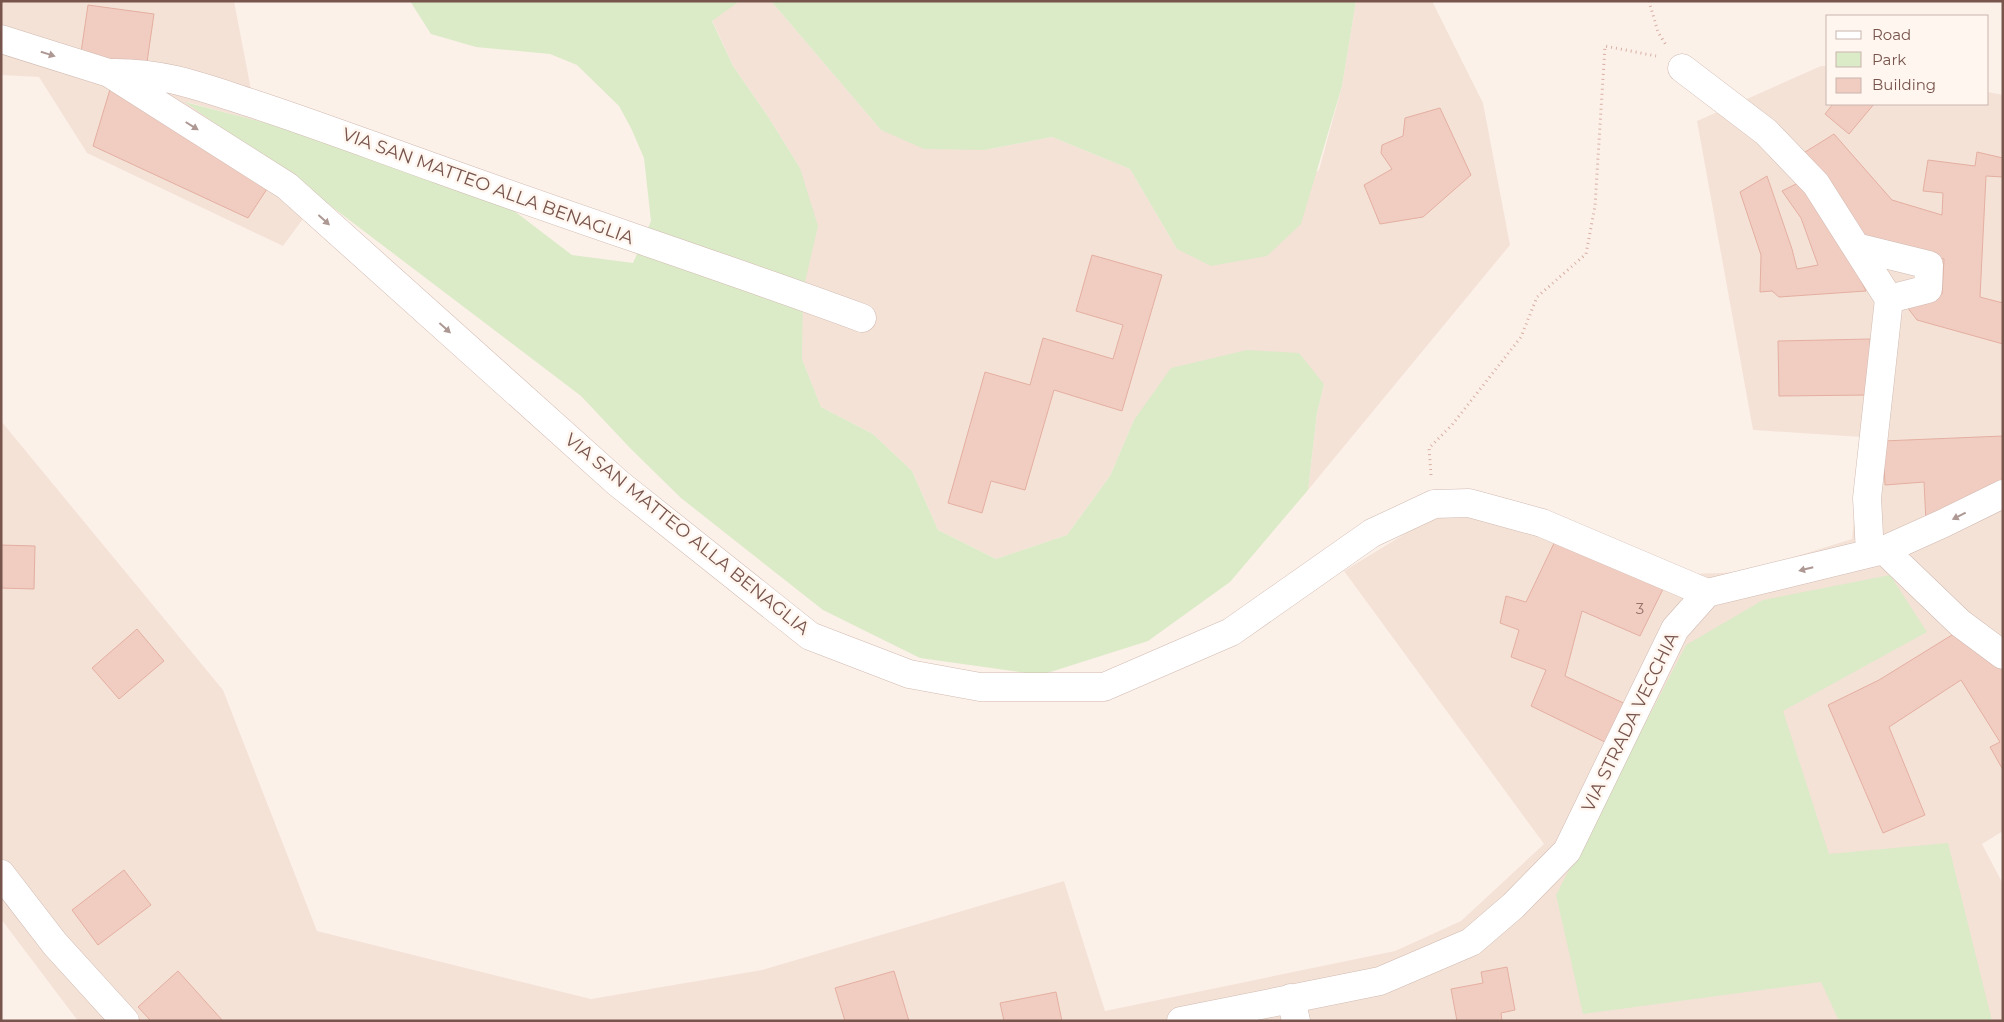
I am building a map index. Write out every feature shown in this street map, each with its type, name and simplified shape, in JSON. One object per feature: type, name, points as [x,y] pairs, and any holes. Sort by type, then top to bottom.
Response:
[{"type":"street","name":"VIA SAN MATTEO ALLA BENAGLIA","points":[[1,40],[109,73],[287,186],[618,482],[810,636],[909,674],[980,687],[1104,687],[1232,632],[1372,533],[1434,504],[1469,503],[1542,523],[1707,593]]},
{"type":"street","points":[[1682,68],[1766,132],[1816,184],[1890,299],[1867,498],[1877,552],[1960,623],[2003,655]]},
{"type":"street","name":"VIA SAN MATTEO ALLA BENAGLIA","points":[[109,73],[133,73],[176,78],[303,120],[577,220],[761,281],[862,318]]},
{"type":"street","points":[[1856,247],[1929,265],[1928,288],[1890,299]]},
{"type":"street","points":[[1707,593],[1877,552],[1944,524],[2003,494]]},
{"type":"street","name":"VIA STRADA VECCHIA","points":[[1181,1021],[1293,1010],[1380,981],[1471,942],[1514,906],[1568,850],[1675,629],[1707,593]]},
{"type":"street","points":[[1,874],[55,944],[125,1021]]},
{"type":"path","points":[[1649,1],[1658,32],[1682,68]]},
{"type":"path","points":[[1434,504],[1429,448],[1452,425],[1520,337],[1537,297],[1586,254],[1595,206],[1605,46],[1659,56],[1682,68]]},
{"type":"shaded area","points":[[1,1],[234,1],[257,121],[187,102],[319,197],[283,246],[87,153],[39,77],[1,75]]},
{"type":"shaded area","points":[[740,1],[771,1],[881,130],[985,150],[1052,137],[1130,169],[1177,249],[1319,170],[1342,86],[1356,1],[1432,1],[1483,103],[1510,245],[1308,490],[1317,413],[1324,384],[1134,420],[1110,476],[1067,535],[996,559],[938,530],[912,471],[873,434],[821,407],[802,359],[800,168],[767,115],[733,66],[712,20]]},
{"type":"shaded area","points":[[1821,66],[1826,66],[1826,105],[1989,105],[1989,92],[2003,95],[2003,831],[1982,844],[2003,884],[2003,1021],[78,1021],[1,919],[1,421],[223,690],[317,931],[591,999],[762,970],[1064,881],[1105,1011],[1395,951],[1461,921],[1544,844],[1344,571],[1421,524],[1450,513],[1463,489],[1526,506],[1691,574],[1746,572],[1852,539],[1861,437],[1753,430],[1697,121]]},
{"type":"green space","points":[[410,1],[740,1],[712,21],[733,66],[767,115],[800,168],[818,226],[803,291],[802,359],[821,407],[873,434],[912,471],[938,530],[996,559],[1067,535],[1110,476],[1134,420],[1171,368],[1247,350],[1299,353],[1324,384],[1317,413],[1308,490],[1230,582],[1148,641],[1041,675],[920,658],[823,610],[681,498],[581,396],[319,197],[185,102],[467,175],[572,255],[633,263],[651,221],[644,158],[619,106],[577,65],[550,54],[476,47],[431,34]]},
{"type":"green space","points":[[771,1],[1356,1],[1342,86],[1301,224],[1267,256],[1211,266],[1177,249],[1130,169],[1052,137],[985,150],[924,149],[881,130]]},
{"type":"green space","points":[[1890,575],[1927,632],[1783,711],[1829,854],[1948,843],[1992,1021],[1839,1021],[1821,982],[1583,1014],[1556,895],[1686,645],[1763,600]]},
{"type":"building","points":[[88,5],[154,14],[146,69],[80,59]]},
{"type":"building","points":[[111,86],[267,189],[248,218],[93,146]]},
{"type":"building","points":[[1832,105],[1873,105],[1849,134],[1825,114]]},
{"type":"building","points":[[1440,108],[1471,175],[1423,217],[1380,224],[1364,185],[1392,169],[1381,153],[1382,145],[1403,136],[1405,118]]},
{"type":"building","points":[[1834,134],[1892,200],[1942,215],[1943,193],[1923,191],[1928,160],[1975,166],[1977,152],[2003,158],[2003,177],[1986,176],[1980,297],[2003,303],[2003,344],[1917,320],[1907,307],[1942,294],[1944,259],[1913,253],[1864,236],[1802,154]]},
{"type":"building","points":[[1767,176],[1797,269],[1818,265],[1801,218],[1782,191],[1808,178],[1828,213],[1866,291],[1779,297],[1772,291],[1760,292],[1761,255],[1740,192]]},
{"type":"building","points":[[1092,255],[1162,275],[1122,411],[1054,390],[1025,490],[991,481],[982,513],[948,503],[985,372],[1030,385],[1043,338],[1113,359],[1123,325],[1076,311]]},
{"type":"building","points":[[1870,339],[1871,395],[1779,396],[1778,341]]},
{"type":"building","points":[[2003,436],[2003,487],[1926,522],[1924,482],[1885,485],[1883,441]]},
{"type":"building","points":[[1557,537],[1606,565],[1664,587],[1640,636],[1582,611],[1565,676],[1630,706],[1611,745],[1531,706],[1546,670],[1511,657],[1519,630],[1500,623],[1506,596],[1526,602]]},
{"type":"building","points":[[1,545],[35,546],[34,589],[1,588]]},
{"type":"building","points":[[137,629],[164,661],[119,699],[92,668]]},
{"type":"building","points":[[1960,630],[2003,670],[2003,770],[1990,747],[2000,742],[1961,680],[1889,727],[1925,815],[1883,833],[1828,705],[1879,680]]},
{"type":"building","points":[[124,870],[151,905],[98,945],[72,910]]},
{"type":"building","points":[[1507,967],[1515,1010],[1501,1013],[1502,1021],[1457,1021],[1451,989],[1483,983],[1481,972]]},
{"type":"building","points":[[178,971],[223,1021],[151,1021],[138,1007]]},
{"type":"building","points":[[894,971],[909,1021],[845,1021],[835,988]]},
{"type":"building","points":[[1056,992],[1062,1021],[1004,1021],[1000,1003]]}]
